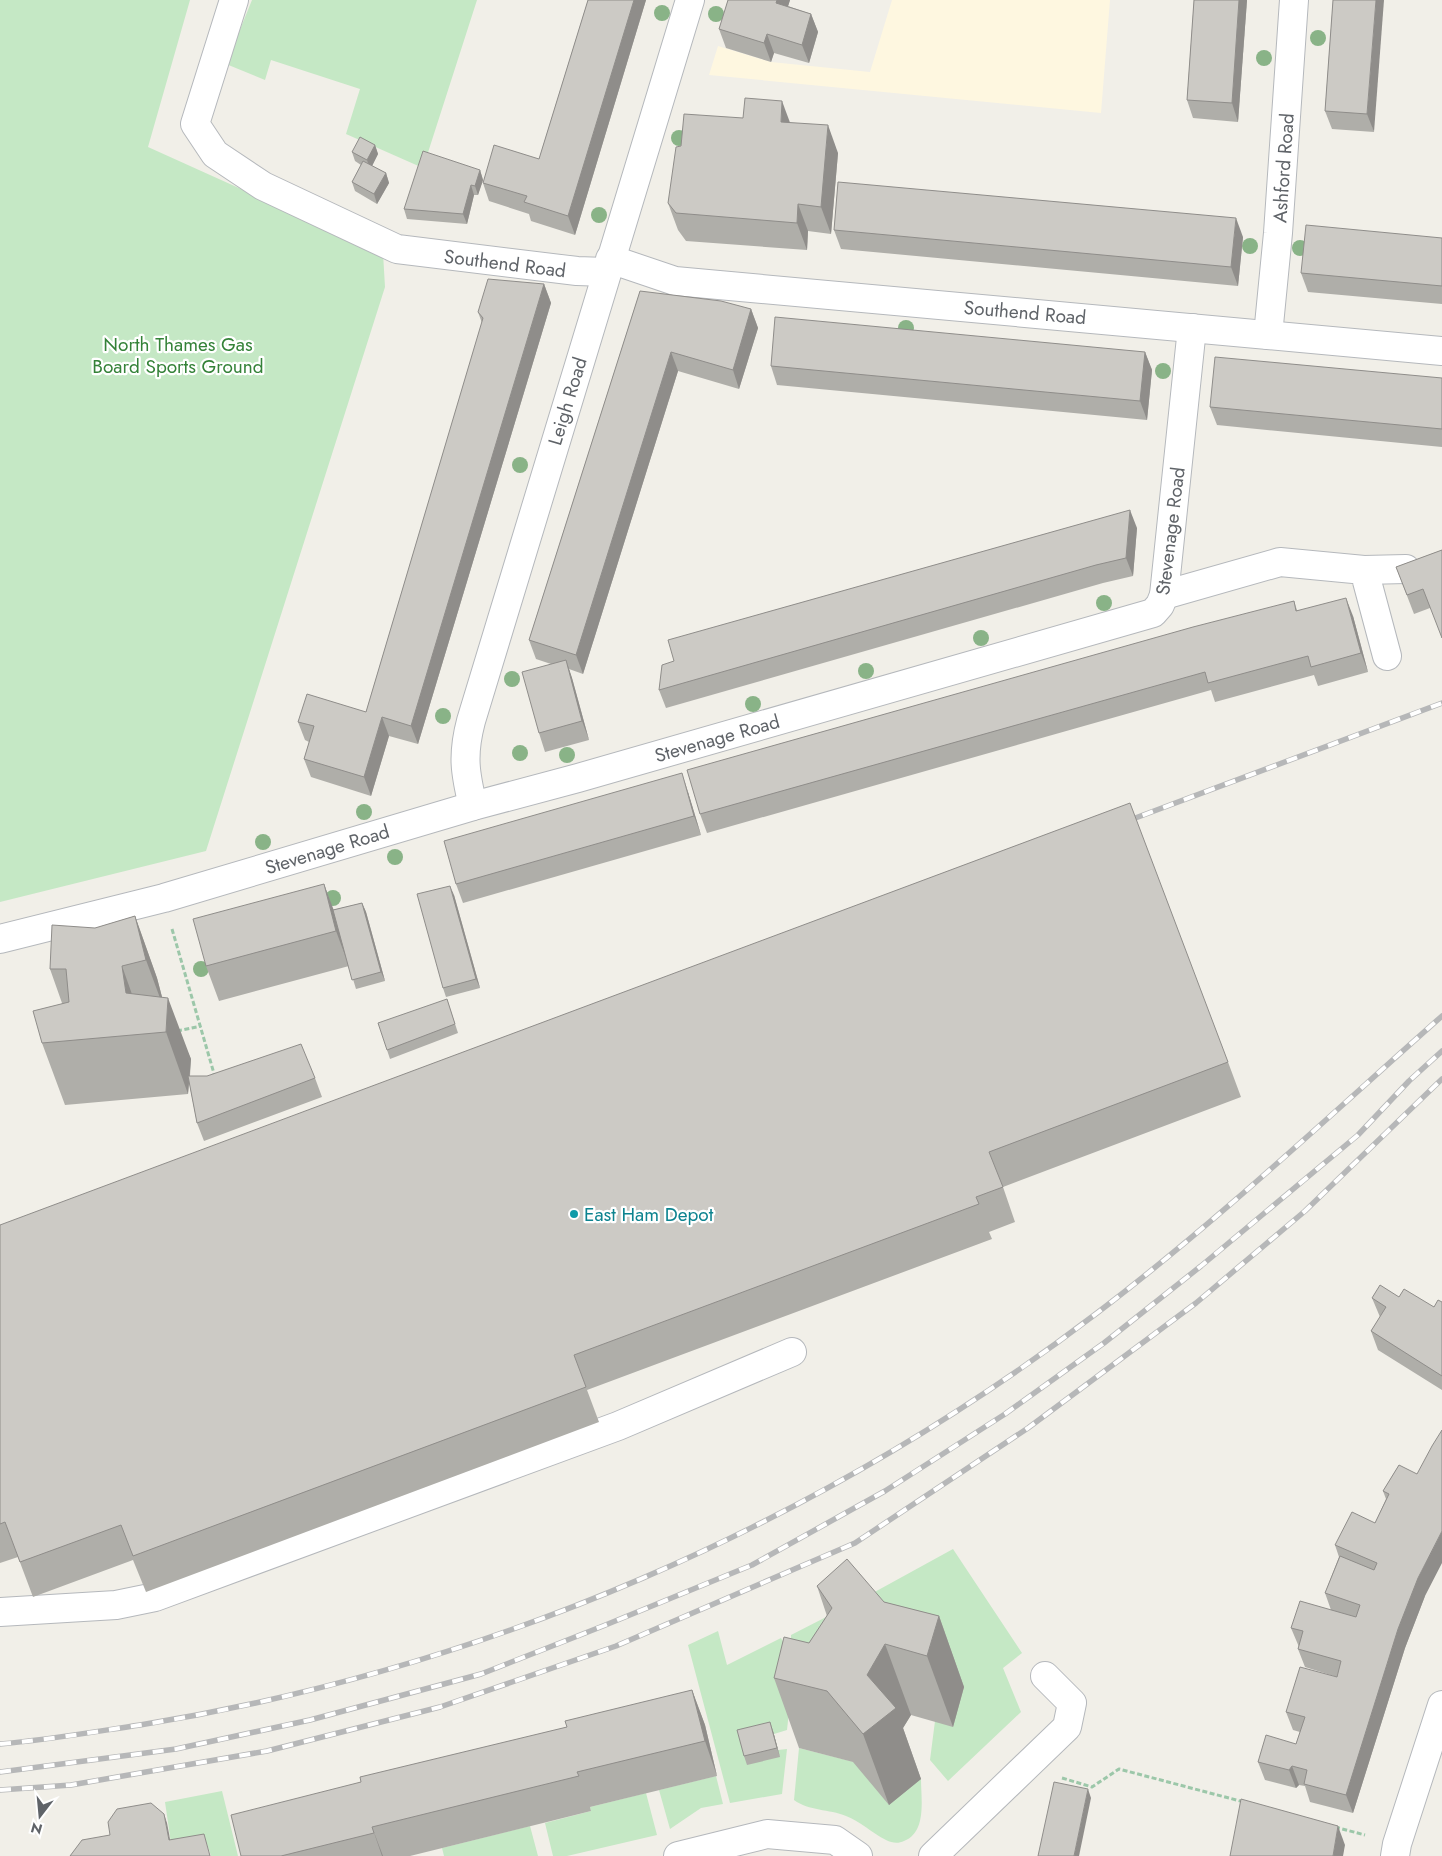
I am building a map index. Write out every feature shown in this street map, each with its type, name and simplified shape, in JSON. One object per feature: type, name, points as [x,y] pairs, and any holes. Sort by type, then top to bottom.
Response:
[{"type":"street","name":"Southend Road","points":[[234,0],[195,124],[200,132],[215,154],[263,186],[404,251],[576,271],[608,266],[675,280],[1442,351]]},
{"type":"street","name":"Leigh Road","points":[[473,806],[465,761],[467,735],[690,0]]},
{"type":"street","name":"Ashford Road","points":[[1268,335],[1279,223],[1294,0]]},
{"type":"street","name":"Stevenage Road","points":[[0,939],[164,898],[473,806],[588,775],[1153,613],[1160,605],[1164,595],[1192,328]]},
{"type":"street","points":[[1164,595],[1280,562],[1364,570],[1406,569]]},
{"type":"street","points":[[1364,570],[1387,656]]},
{"type":"street","points":[[0,1612],[116,1605],[155,1598],[618,1426],[792,1352]]},
{"type":"street","points":[[933,1856],[1067,1728],[1072,1704],[1045,1676]]},
{"type":"street","points":[[1396,1850],[1433,1759],[1442,1705]]},
{"type":"street","points":[[678,1856],[767,1834],[835,1840],[858,1856]]},
{"type":"path","points":[[164,898],[216,1078]]},
{"type":"path","points":[[175,1031],[200,1026]]},
{"type":"path","points":[[1028,1765],[1048,1775],[1092,1787],[1120,1768],[1245,1802]]},
{"type":"path","points":[[1330,1826],[1396,1850]]},
{"type":"shaded area","points":[[892,0],[1110,0],[1101,113],[709,75],[718,46],[771,62],[870,72]]},
{"type":"green space","name":"North Thames Gas Board Sports Ground","points":[[0,0],[190,0],[148,147],[383,253],[385,287],[206,851],[0,902]]},
{"type":"green space","points":[[252,0],[477,0],[423,168],[346,134],[360,89],[271,60],[265,80],[226,64]]},
{"type":"green space","points":[[953,1549],[1022,1653],[1003,1668],[1021,1712],[948,1781],[930,1760],[935,1721],[953,1726],[842,1656],[791,1641],[791,1635]]},
{"type":"green space","points":[[718,1631],[727,1665],[781,1638],[801,1674],[792,1683],[787,1730],[774,1734],[773,1731],[778,1750],[787,1749],[782,1794],[730,1803],[688,1645]]},
{"type":"green space","points":[[799,1748],[921,1779],[921,1814],[916,1830],[911,1837],[900,1843],[888,1841],[851,1818],[806,1806],[794,1800]]},
{"type":"green space","points":[[716,1776],[723,1804],[701,1808],[670,1829],[659,1790]]},
{"type":"green space","points":[[222,1791],[238,1856],[211,1856],[207,1844],[172,1850],[165,1802]]},
{"type":"green space","points":[[646,1793],[657,1835],[567,1856],[553,1856],[545,1823],[591,1811],[590,1807]]},
{"type":"green space","points":[[530,1826],[538,1856],[444,1856],[442,1848]]},
{"type":"building","points":[[588,0],[634,0],[568,216],[524,202],[527,196],[483,183],[494,145],[539,159]]},
{"type":"building","points":[[728,0],[777,0],[776,3],[811,14],[802,45],[767,34],[764,43],[719,29]]},
{"type":"building","points":[[1194,0],[1239,0],[1232,103],[1187,100]]},
{"type":"building","points":[[1333,0],[1376,0],[1367,114],[1325,111]]},
{"type":"building","points":[[745,98],[782,101],[781,122],[828,125],[821,207],[798,204],[797,223],[676,213],[668,203],[676,147],[681,146],[684,114],[743,118]]},
{"type":"building","points":[[360,137],[375,145],[367,160],[352,152]]},
{"type":"building","points":[[423,151],[480,170],[475,186],[471,185],[463,214],[404,209]]},
{"type":"building","points":[[363,161],[386,173],[374,194],[352,182]]},
{"type":"building","points":[[838,182],[1236,218],[1231,267],[834,230]]},
{"type":"building","points":[[1306,225],[1442,238],[1442,286],[1301,273]]},
{"type":"building","points":[[488,279],[544,284],[411,726],[382,717],[364,777],[304,759],[314,726],[298,722],[307,694],[366,712],[483,318],[478,312]]},
{"type":"building","points":[[640,291],[721,301],[751,309],[733,370],[671,352],[576,655],[529,640]]},
{"type":"building","points":[[775,317],[1145,352],[1140,401],[771,366]]},
{"type":"building","points":[[1215,357],[1442,378],[1442,429],[1210,407]]},
{"type":"building","points":[[1130,510],[1126,558],[659,690],[662,665],[674,661],[668,640]]},
{"type":"building","points":[[1442,550],[1442,638],[1423,589],[1407,595],[1396,567]]},
{"type":"building","points":[[1346,598],[1361,653],[1311,667],[1308,656],[1208,683],[1205,672],[700,814],[687,770],[1193,627],[1294,601],[1296,611]]},
{"type":"building","points":[[566,660],[582,721],[539,733],[522,672]]},
{"type":"building","points":[[682,773],[694,816],[456,884],[444,841]]},
{"type":"building","name":"East Ham Depot","points":[[1130,803],[1228,1062],[989,1152],[1003,1187],[976,1197],[979,1204],[574,1355],[586,1387],[133,1556],[121,1525],[20,1562],[5,1522],[0,1524],[0,1225]]},
{"type":"building","points":[[324,884],[336,931],[206,966],[193,919]]},
{"type":"building","points":[[450,886],[476,979],[443,988],[417,894]]},
{"type":"building","points":[[362,903],[381,972],[352,980],[333,910]]},
{"type":"building","points":[[135,916],[146,960],[122,966],[126,993],[168,998],[166,1032],[42,1043],[33,1011],[69,1002],[66,969],[50,969],[52,925],[95,928]]},
{"type":"building","points":[[447,999],[455,1024],[387,1050],[378,1023]]},
{"type":"building","points":[[301,1044],[315,1078],[197,1123],[188,1076],[207,1076]]},
{"type":"building","points":[[1380,1285],[1399,1297],[1404,1289],[1434,1307],[1438,1300],[1442,1302],[1442,1376],[1371,1331],[1386,1307],[1372,1298]]},
{"type":"building","points":[[1442,1430],[1442,1531],[1418,1578],[1398,1629],[1346,1795],[1304,1784],[1307,1770],[1292,1766],[1289,1770],[1258,1762],[1266,1735],[1296,1744],[1305,1717],[1286,1712],[1300,1667],[1337,1677],[1341,1661],[1298,1649],[1303,1631],[1291,1628],[1300,1601],[1356,1617],[1360,1605],[1325,1593],[1340,1556],[1374,1570],[1377,1563],[1335,1545],[1352,1512],[1375,1523],[1389,1494],[1383,1491],[1399,1465],[1417,1474]]},
{"type":"building","points":[[847,1559],[884,1602],[939,1616],[927,1656],[885,1644],[867,1675],[896,1708],[863,1734],[827,1691],[774,1678],[784,1637],[809,1643],[832,1608],[817,1586]]},
{"type":"building","points":[[692,1690],[705,1741],[577,1772],[579,1776],[372,1827],[374,1833],[281,1856],[241,1856],[231,1815],[361,1782],[360,1777],[567,1727],[565,1721]]},
{"type":"building","points":[[770,1722],[777,1748],[744,1756],[737,1730]]},
{"type":"building","points":[[1054,1782],[1088,1789],[1074,1856],[1038,1856]]},
{"type":"building","points":[[1241,1799],[1338,1826],[1333,1856],[1230,1856]]},
{"type":"building","points":[[151,1803],[164,1814],[169,1840],[204,1834],[210,1856],[70,1856],[82,1840],[110,1835],[108,1822],[117,1809]]},
{"type":"railway","points":[[1122,823],[1442,703]]},
{"type":"railway","points":[[0,1744],[140,1725],[269,1700],[396,1667],[521,1626],[643,1578],[762,1522],[878,1459],[990,1390],[1097,1313],[1230,1205],[1442,1016]]},
{"type":"railway","points":[[0,1772],[176,1749],[310,1720],[481,1674],[752,1565],[885,1491],[1005,1414],[1104,1343],[1201,1266],[1358,1135],[1409,1081],[1442,1051]]},
{"type":"railway","points":[[0,1790],[71,1785],[267,1751],[440,1707],[616,1646],[855,1543],[1028,1428],[1196,1303],[1305,1211],[1442,1079]]},
{"type":"place","name":"East Ham Depot","points":[[574,1214]]}]
